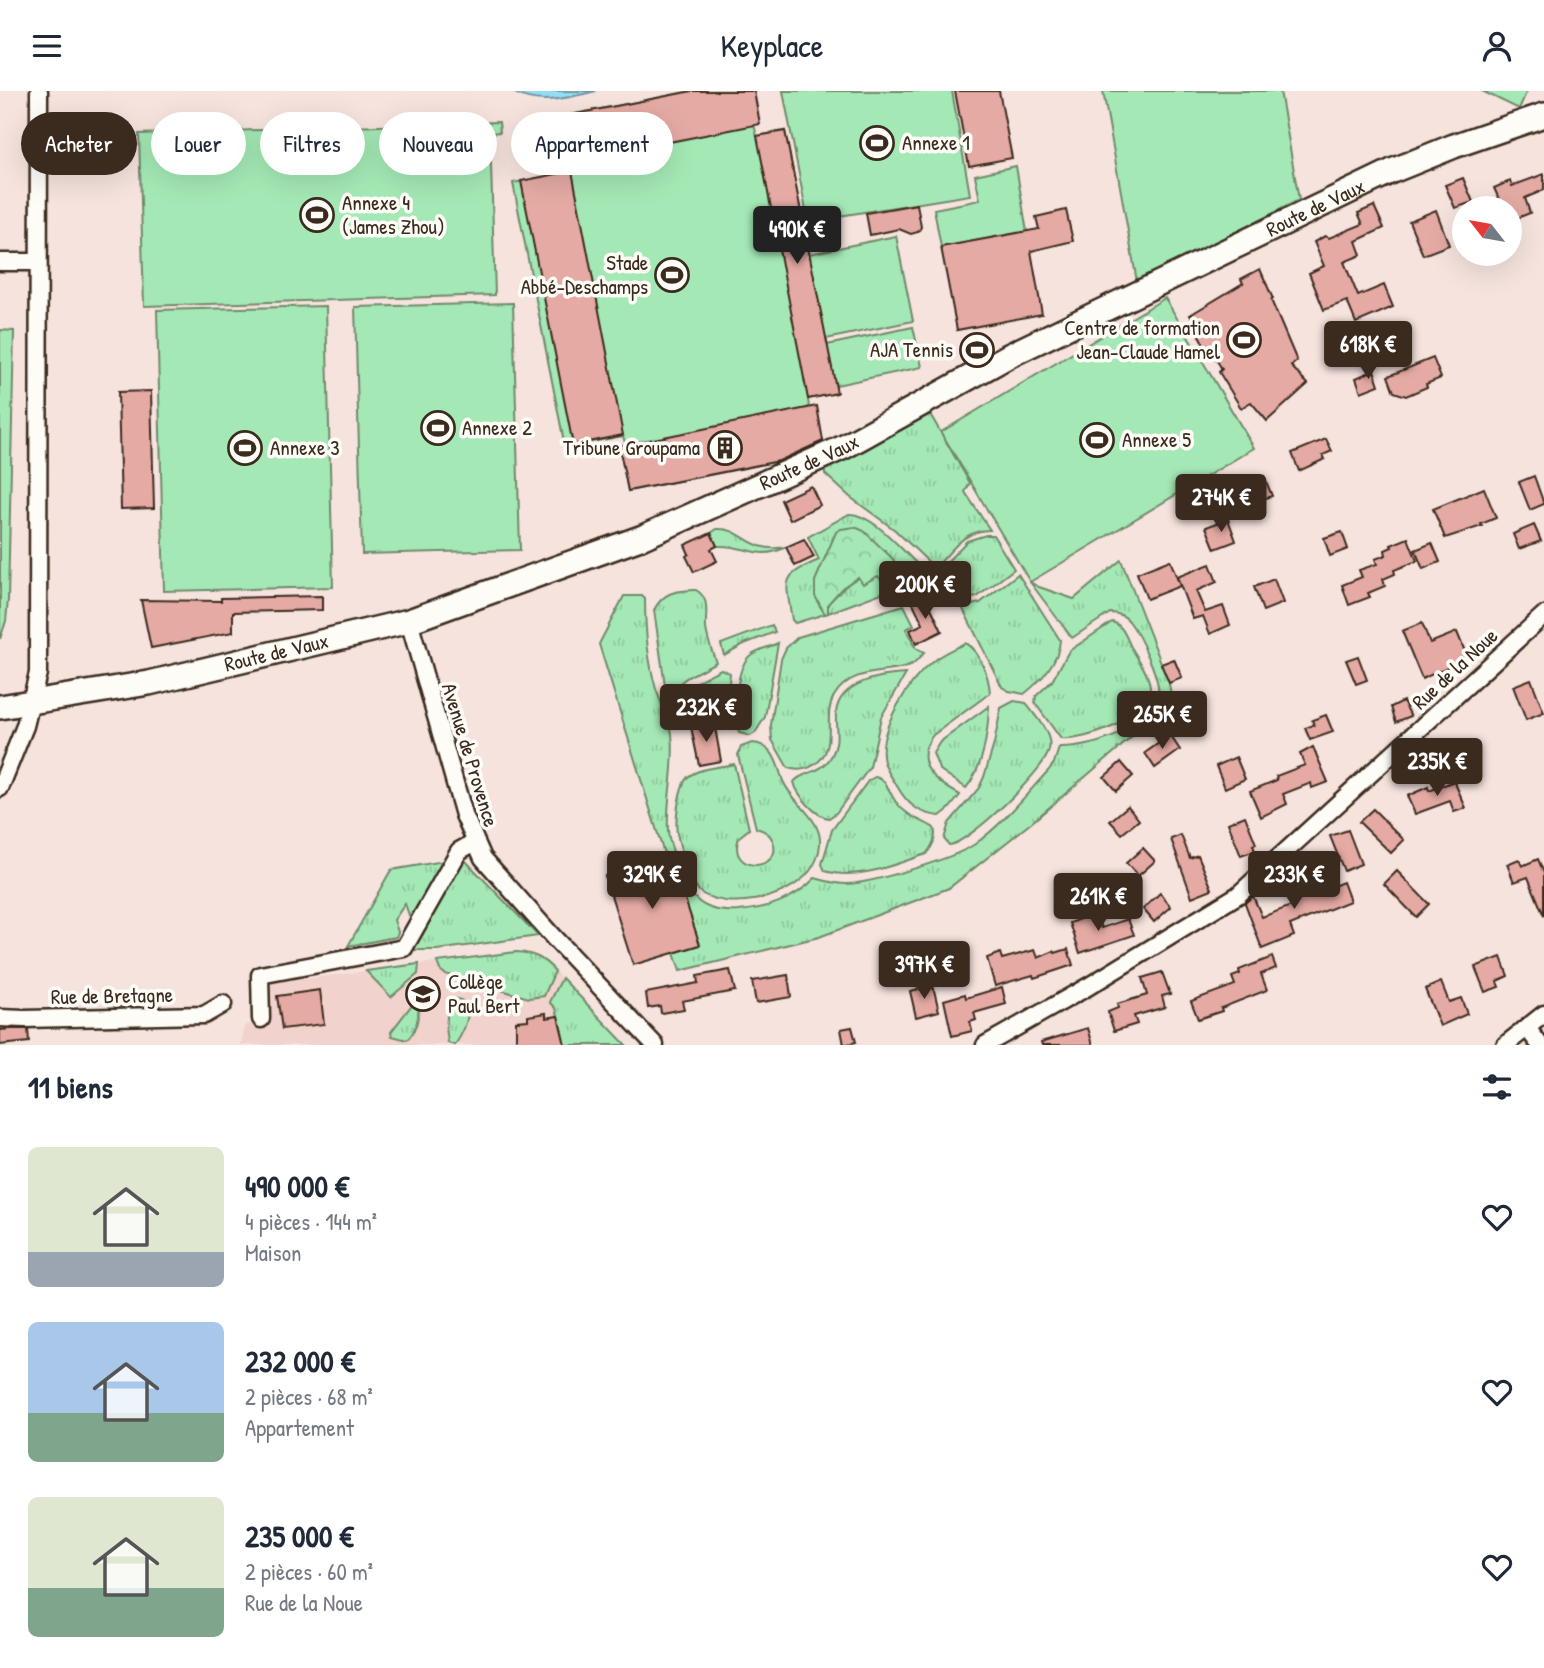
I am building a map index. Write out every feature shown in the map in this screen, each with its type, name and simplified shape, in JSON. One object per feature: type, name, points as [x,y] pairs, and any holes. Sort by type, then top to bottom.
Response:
[{"type":"street","points":[[0,788],[33,701],[38,673],[38,91]]},
{"type":"street","name":"Route de Vaux","points":[[0,707],[149,683],[409,621],[643,537],[800,468],[882,427],[961,380],[1010,355],[1392,171],[1544,115]]},
{"type":"street","points":[[6,262],[38,262]]},
{"type":"street","name":"Rue de la Noue","points":[[985,1045],[1089,986],[1238,895],[1544,615]]},
{"type":"street","name":"Avenue de Provence","points":[[409,621],[451,772],[483,858],[655,1045]]},
{"type":"street","points":[[261,1019],[260,975],[404,948],[460,851],[475,842]]},
{"type":"street","name":"Rue de Bretagne","points":[[0,1018],[204,1015],[223,1005]]},
{"type":"street","points":[[1505,1045],[1544,1014]]},
{"type":"street","points":[[1527,1028],[1540,1045]]},
{"type":"shaded area","name":"Collège Paul Bert","points":[[530,952],[547,963],[626,1045],[241,1045],[245,1025],[270,1023],[268,988],[272,983]]},
{"type":"green space","name":"Stade Abbé-Deschamps","points":[[692,91],[754,91],[752,117],[757,136],[785,131],[809,254],[896,236],[913,321],[826,339],[827,345],[913,327],[922,367],[836,385],[836,393],[808,399],[809,408],[818,416],[825,452],[628,491],[621,455],[628,453],[623,436],[565,447],[513,183],[552,175],[673,175],[673,112],[585,112]]},
{"type":"green space","name":"Annexe 1","points":[[783,91],[952,91],[970,195],[808,221]]},
{"type":"green space","points":[[1103,91],[1280,91],[1299,200],[1137,282]]},
{"type":"green space","points":[[1482,91],[1527,91],[1519,109]]},
{"type":"green space","name":"Annexe 4 (James Zhou)","points":[[365,126],[379,126],[379,175],[491,175],[495,295],[144,306],[139,134],[151,134],[151,175],[246,175],[246,130],[260,130],[260,175],[365,175]]},
{"type":"green space","points":[[1016,166],[1027,232],[941,247],[934,209],[980,200],[975,175]]},
{"type":"green space","name":"Annexe 5","points":[[1165,298],[1254,448],[1030,582],[941,432]]},
{"type":"green space","name":"Annexe 2","points":[[513,303],[520,550],[362,554],[355,307]]},
{"type":"green space","name":"Annexe 3","points":[[326,306],[333,587],[164,591],[157,310]]},
{"type":"green space","points":[[0,330],[14,331],[8,600],[6,621],[0,639]]},
{"type":"green space","points":[[930,414],[970,483],[965,492],[990,530],[965,538],[935,568],[895,530],[850,497],[825,474],[825,470]]},
{"type":"green space","points":[[849,514],[868,520],[887,534],[919,566],[919,573],[907,583],[891,584],[887,577],[886,551],[883,551],[818,603],[825,614],[795,623],[792,620],[788,596],[788,581],[797,571],[819,560],[808,537]]},
{"type":"green space","points":[[855,527],[864,531],[894,560],[887,577],[888,582],[885,584],[878,576],[863,584],[858,577],[842,588],[828,604],[828,613],[825,614],[815,596],[815,581],[836,532]]},
{"type":"green space","points":[[717,529],[726,529],[763,547],[786,547],[759,553],[717,546],[711,533]]},
{"type":"green space","points":[[993,535],[1014,569],[977,597],[959,600],[938,571],[967,541]]},
{"type":"green space","points":[[1121,560],[1169,683],[1172,703],[1031,823],[949,888],[819,937],[680,971],[674,953],[700,945],[671,856],[665,857],[599,644],[624,596],[642,596],[645,599],[651,667],[672,734],[668,834],[680,872],[690,892],[704,905],[725,911],[739,911],[780,902],[815,878],[847,884],[859,883],[913,869],[965,850],[995,828],[1013,809],[1048,771],[1059,748],[1102,741],[1131,728],[1143,719],[1158,696],[1157,680],[1149,658],[1129,621],[1125,617],[1110,613],[1072,638],[1030,582],[1074,599]]},
{"type":"green space","points":[[1018,574],[1060,640],[1048,670],[1024,694],[1002,687],[962,607],[980,603]]},
{"type":"green space","points":[[879,575],[887,591],[828,613],[827,604],[849,583]]},
{"type":"green space","points":[[696,590],[704,598],[707,632],[716,662],[686,678],[672,690],[665,686],[654,610],[662,599],[671,593]]},
{"type":"green space","points":[[904,605],[914,625],[906,629],[916,649],[924,653],[912,665],[861,675],[842,686],[830,705],[828,741],[822,758],[808,768],[788,768],[772,740],[771,725],[781,659],[786,648],[798,637]]},
{"type":"green space","points":[[1112,622],[1124,632],[1145,672],[1150,687],[1147,699],[1140,709],[1115,726],[1085,736],[1061,739],[1035,703],[1036,696],[1052,681],[1069,651]]},
{"type":"green space","points":[[772,625],[775,632],[724,655],[721,644]]},
{"type":"green space","points":[[778,643],[765,717],[755,733],[750,736],[739,733],[736,703],[742,669],[752,654]]},
{"type":"green space","points":[[965,643],[983,665],[990,693],[933,735],[927,745],[925,754],[929,771],[960,795],[940,816],[933,815],[909,803],[890,774],[884,762],[885,736],[896,707],[923,670],[936,659]]},
{"type":"green space","points":[[721,669],[730,673],[726,709],[714,717],[691,721],[684,715],[681,707],[684,693],[694,683]]},
{"type":"green space","points":[[906,674],[881,717],[870,767],[836,813],[829,818],[818,814],[803,799],[794,782],[823,766],[832,755],[836,745],[836,713],[839,702],[853,687],[863,682]]},
{"type":"green space","points":[[1014,701],[1026,703],[1046,731],[1050,744],[1045,759],[1021,788],[988,820],[949,845],[944,839],[949,823],[979,788],[994,744],[1001,708]]},
{"type":"green space","points":[[989,706],[981,760],[966,788],[939,769],[933,753],[940,742]]},
{"type":"green space","points":[[752,743],[765,747],[774,756],[787,789],[812,818],[820,844],[817,859],[809,872],[785,890],[755,900],[725,901],[703,894],[693,881],[677,833],[678,803],[682,787],[692,774],[734,764],[749,829],[739,837],[737,849],[740,858],[755,865],[770,859],[774,851],[773,841],[766,832],[756,828],[738,755],[741,747]]},
{"type":"green space","points":[[875,777],[885,783],[905,811],[934,828],[932,845],[926,854],[876,870],[850,874],[825,871],[822,864],[832,830],[868,781]]},
{"type":"green space","points":[[461,856],[538,936],[437,950],[407,950]]},
{"type":"green space","points":[[444,861],[410,918],[405,904],[394,920],[398,932],[396,937],[348,946],[391,870]]},
{"type":"green space","points":[[516,952],[538,957],[555,971],[544,996],[529,998],[445,974],[437,962]]},
{"type":"green space","points":[[419,964],[418,974],[391,997],[366,971]]},
{"type":"green space","points":[[562,978],[626,1045],[565,1045],[556,1008],[550,1002]]},
{"type":"green space","points":[[417,998],[417,1021],[411,1036],[407,1040],[392,1036],[391,1032]]},
{"type":"green space","points":[[449,999],[459,999],[468,1008],[466,1023],[455,1045],[448,1043],[446,1027]]},
{"type":"water","points":[[511,91],[596,91],[542,100],[531,99]]},
{"type":"building","points":[[692,91],[754,91],[760,124],[673,141],[673,112],[585,112]]},
{"type":"building","points":[[955,91],[999,91],[1012,158],[969,166]]},
{"type":"building","points":[[785,131],[837,393],[808,399],[757,136]]},
{"type":"building","points":[[1544,174],[1544,190],[1525,198],[1530,213],[1522,216],[1522,196],[1498,196],[1494,188],[1510,181],[1512,186]]},
{"type":"building","points":[[552,175],[573,175],[623,435],[573,445],[521,181]]},
{"type":"building","points":[[1463,178],[1470,196],[1452,196],[1452,201],[1445,185]]},
{"type":"building","points":[[917,204],[921,227],[918,232],[911,234],[899,229],[870,235],[866,213]]},
{"type":"building","points":[[1374,206],[1384,228],[1356,241],[1361,255],[1344,262],[1358,296],[1384,285],[1393,307],[1356,323],[1347,301],[1324,310],[1309,273],[1324,266],[1314,242],[1363,224],[1358,213]]},
{"type":"building","points":[[1066,210],[1073,241],[1031,251],[1042,314],[957,330],[941,247],[1039,229],[1036,217]]},
{"type":"building","points":[[1436,210],[1449,245],[1423,255],[1409,221]]},
{"type":"building","name":"Centre de formation Jean-Claude Hamel","points":[[1260,269],[1297,361],[1291,366],[1308,384],[1267,421],[1251,402],[1241,408],[1219,372],[1222,369],[1208,346],[1205,347],[1198,333],[1201,332],[1190,315],[1243,283],[1241,279]]},
{"type":"building","points":[[1433,358],[1441,378],[1406,396],[1394,392],[1388,376]]},
{"type":"building","points":[[1374,370],[1379,385],[1361,392],[1356,378]]},
{"type":"building","points":[[151,391],[154,508],[121,509],[118,392]]},
{"type":"building","name":"Tribune Groupama","points":[[817,406],[823,441],[779,461],[628,491],[619,446]]},
{"type":"building","points":[[1326,439],[1332,451],[1323,455],[1325,459],[1299,471],[1292,453]]},
{"type":"building","points":[[1264,476],[1272,496],[1251,503],[1244,484]]},
{"type":"building","points":[[1534,476],[1544,504],[1530,510],[1519,482]]},
{"type":"building","points":[[811,486],[820,505],[790,520],[781,500]]},
{"type":"building","points":[[1484,488],[1496,518],[1481,524],[1482,526],[1445,538],[1433,509]]},
{"type":"building","points":[[1228,519],[1236,541],[1215,549],[1206,527]]},
{"type":"building","points":[[1534,525],[1541,541],[1519,549],[1513,534]]},
{"type":"building","points":[[1342,532],[1348,549],[1330,556],[1324,538]]},
{"type":"building","points":[[711,533],[717,546],[711,549],[717,561],[694,572],[686,556],[689,554],[685,545]]},
{"type":"building","points":[[1408,538],[1417,561],[1394,570],[1395,574],[1383,579],[1385,586],[1368,593],[1370,597],[1349,605],[1342,585],[1362,577],[1359,570],[1377,564],[1375,559],[1386,555],[1385,550]]},
{"type":"building","points":[[804,539],[814,557],[795,566],[786,547]]},
{"type":"building","points":[[1432,543],[1440,562],[1423,569],[1415,550]]},
{"type":"building","points":[[1170,560],[1180,586],[1147,599],[1137,573]]},
{"type":"building","points":[[1210,564],[1217,582],[1196,591],[1205,612],[1223,606],[1230,625],[1210,634],[1203,616],[1193,619],[1177,577]]},
{"type":"building","points":[[1274,579],[1283,603],[1263,611],[1254,587]]},
{"type":"building","points":[[925,595],[942,631],[916,644],[910,630],[923,624],[912,601]]},
{"type":"building","points":[[322,596],[322,610],[233,612],[233,632],[151,648],[141,600],[221,601],[221,598]]},
{"type":"building","points":[[1422,623],[1430,643],[1457,632],[1466,654],[1463,655],[1465,659],[1422,679],[1402,631]]},
{"type":"building","points":[[1358,656],[1367,680],[1356,684],[1346,660]]},
{"type":"building","points":[[1174,659],[1182,678],[1169,683],[1161,664]]},
{"type":"building","points":[[1531,679],[1544,713],[1526,720],[1513,686]]},
{"type":"building","points":[[1403,701],[1411,716],[1396,722],[1391,707]]},
{"type":"building","points":[[1326,715],[1333,732],[1310,740],[1305,728],[1314,725],[1312,720]]},
{"type":"building","points":[[714,722],[721,761],[699,765],[691,727]]},
{"type":"building","points":[[1170,735],[1180,750],[1155,768],[1145,753]]},
{"type":"building","points":[[1313,747],[1328,782],[1312,788],[1311,783],[1283,794],[1287,804],[1261,817],[1250,791],[1277,780],[1276,776],[1305,765],[1300,754]]},
{"type":"building","points":[[1462,750],[1468,764],[1449,773],[1443,758]]},
{"type":"building","points":[[1236,757],[1245,779],[1225,788],[1216,766]]},
{"type":"building","points":[[1121,762],[1133,776],[1116,791],[1104,777]]},
{"type":"building","points":[[1454,781],[1466,808],[1454,812],[1450,801],[1415,814],[1407,796],[1428,787],[1429,791]]},
{"type":"building","points":[[1128,806],[1139,820],[1122,834],[1110,821]]},
{"type":"building","points":[[1373,809],[1404,840],[1391,853],[1359,822]]},
{"type":"building","points":[[1245,816],[1256,844],[1253,845],[1255,851],[1241,856],[1228,823]]},
{"type":"building","points":[[1348,830],[1361,864],[1344,871],[1330,836]]},
{"type":"building","points":[[1181,835],[1190,858],[1198,855],[1212,889],[1192,897],[1171,839]]},
{"type":"building","points":[[1143,848],[1155,861],[1138,876],[1126,863]]},
{"type":"building","points":[[671,856],[700,945],[633,965],[605,876]]},
{"type":"building","points":[[1519,859],[1522,866],[1538,859],[1544,873],[1544,916],[1528,877],[1514,882],[1507,864]]},
{"type":"building","points":[[1397,871],[1429,904],[1416,917],[1384,884]]},
{"type":"building","points":[[1302,872],[1311,895],[1343,882],[1350,901],[1290,925],[1294,936],[1262,949],[1245,903],[1253,896],[1262,917],[1294,905],[1293,902],[1298,900],[1290,877]]},
{"type":"building","points":[[1160,893],[1171,907],[1154,922],[1143,909]]},
{"type":"building","points":[[1096,913],[1102,928],[1128,919],[1134,935],[1080,953],[1070,923]]},
{"type":"building","points":[[1068,949],[1073,965],[1034,978],[1033,975],[995,986],[987,958],[1000,953],[1002,959],[1035,950],[1038,958],[1054,951],[1055,953]]},
{"type":"building","points":[[1272,957],[1276,968],[1261,974],[1267,990],[1198,1019],[1191,1001],[1235,985],[1232,977],[1240,974],[1239,970]]},
{"type":"building","points":[[1501,957],[1508,976],[1497,981],[1499,987],[1485,992],[1475,967]]},
{"type":"building","points":[[730,970],[735,991],[682,1001],[684,1009],[661,1013],[660,1006],[648,1008],[646,993],[698,983],[697,976]]},
{"type":"building","points":[[1162,972],[1170,994],[1162,996],[1165,1007],[1134,1016],[1137,1024],[1114,1031],[1108,1012],[1118,1008],[1117,1004],[1147,995],[1142,978]]},
{"type":"building","points":[[788,975],[791,997],[756,1003],[752,981]]},
{"type":"building","points":[[1441,982],[1449,1002],[1461,998],[1467,1014],[1440,1026],[1425,989]]},
{"type":"building","points":[[933,986],[939,1011],[916,1017],[910,991]]},
{"type":"building","points":[[1002,987],[1006,1004],[974,1013],[976,1020],[970,1022],[972,1031],[952,1036],[944,1000],[965,994],[966,998]]},
{"type":"building","points":[[320,990],[324,1024],[282,1029],[277,996]]},
{"type":"building","points":[[546,1013],[546,1018],[558,1016],[565,1045],[516,1045],[516,1021],[528,1020],[528,1016]]},
{"type":"building","points":[[852,1027],[856,1042],[844,1045],[841,1029]]},
{"type":"building","points":[[1088,1028],[1093,1045],[1042,1045],[1041,1042]]},
{"type":"building","points":[[28,1029],[29,1042],[0,1045],[0,1030]]},
{"type":"place","name":"Annexe 1","points":[[877,143]]},
{"type":"place","name":"Annexe 4 (James Zhou)","points":[[317,215]]},
{"type":"place","name":"Stade Abbé-Deschamps","points":[[672,275]]},
{"type":"place","name":"Centre de formation Jean-Claude Hamel","points":[[1244,340]]},
{"type":"place","name":"AJA Tennis","points":[[977,350]]},
{"type":"place","name":"Annexe 2","points":[[438,428]]},
{"type":"place","name":"Annexe 5","points":[[1097,440]]},
{"type":"place","name":"Annexe 3","points":[[245,448]]},
{"type":"place","name":"Tribune Groupama","points":[[725,448]]},
{"type":"place","name":"Collège Paul Bert","points":[[423,994]]}]
